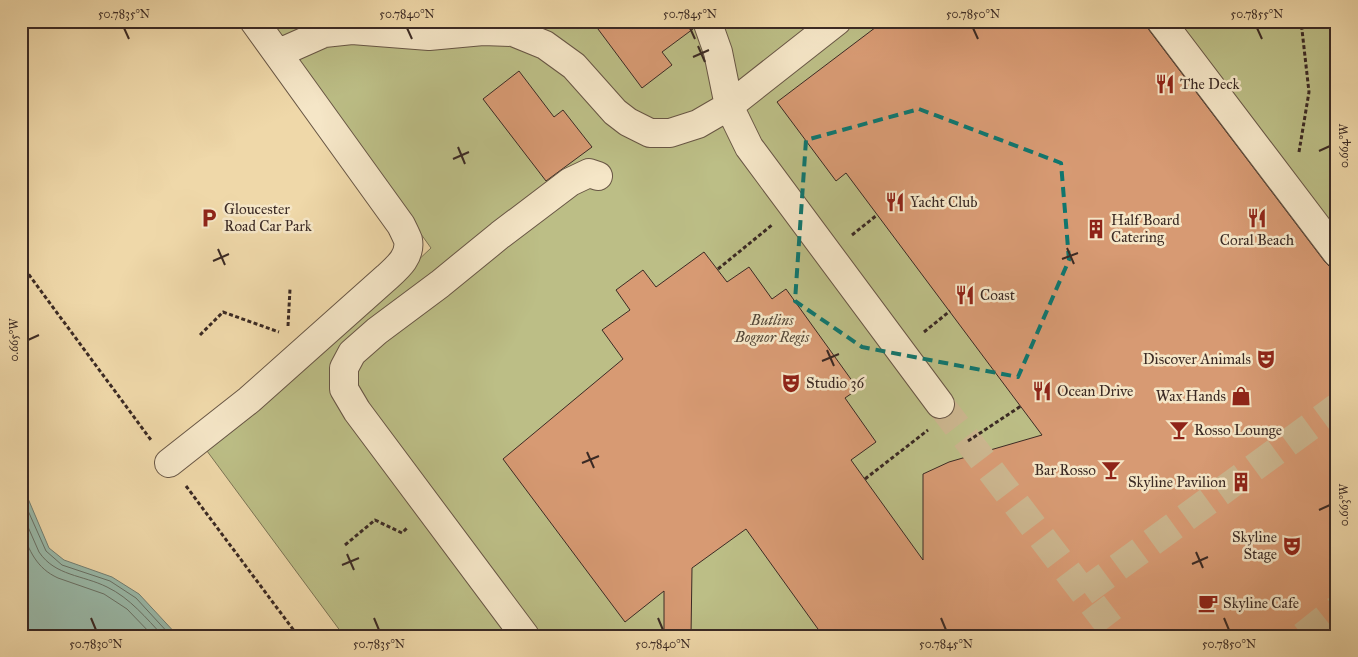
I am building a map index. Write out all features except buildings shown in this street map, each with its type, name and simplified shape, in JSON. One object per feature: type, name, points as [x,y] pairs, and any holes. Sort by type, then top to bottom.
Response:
[{"type":"street","points":[[169,463],[249,400],[401,264],[407,252],[408,240],[401,224],[254,21]]},
{"type":"street","points":[[707,21],[718,52],[729,106],[749,147],[794,207],[936,415]]},
{"type":"street","points":[[280,56],[288,49],[324,33],[352,30],[429,36],[483,31],[513,32],[545,45],[574,66],[615,112],[628,122],[650,133],[670,133],[698,124],[729,106],[837,21]]},
{"type":"street","points":[[1161,21],[1337,253]]},
{"type":"street","points":[[525,636],[357,411],[344,389],[344,368],[352,352],[377,331],[452,275],[500,235],[570,182],[589,173],[598,176]]},
{"type":"path","points":[[1299,157],[1309,92],[1301,21]]},
{"type":"path","points":[[718,269],[794,207]]},
{"type":"path","points":[[21,264],[298,636]]},
{"type":"path","points":[[200,335],[223,312],[287,334],[290,289]]},
{"type":"path","points":[[968,441],[1021,406]]},
{"type":"path","points":[[865,479],[936,415]]},
{"type":"path","points":[[344,545],[375,520],[402,532],[430,508]]},
{"type":"highlighted area","points":[[919,109],[1061,163],[1069,260],[1018,377],[862,347],[795,301],[806,140]]},
{"type":"green space","name":"Butlins Bognor Regis","points":[[270,21],[1337,21],[1337,636],[344,636],[207,451],[258,411],[431,248],[288,49]]},
{"type":"water","points":[[21,482],[49,548],[64,560],[112,577],[139,594],[178,636],[21,636]]},
{"type":"tunnel","points":[[940,404],[1117,636]]},
{"type":"tunnel","points":[[1084,592],[1337,407]]},
{"type":"tunnel","points":[[1303,636],[1337,609]]},
{"type":"place","name":"The Deck","points":[[1165,84]]},
{"type":"place","name":"Yacht Club","points":[[895,202]]},
{"type":"place","name":"Gloucester Road Car Park","points":[[209,218]]},
{"type":"place","name":"Coral Beach","points":[[1257,218]]},
{"type":"place","name":"Half Board Catering","points":[[1096,229]]},
{"type":"place","name":"Coast","points":[[965,295]]},
{"type":"place","name":"Discover Animals","points":[[1266,359]]},
{"type":"place","name":"Studio 36","points":[[791,383]]},
{"type":"place","name":"Ocean Drive","points":[[1042,391]]},
{"type":"place","name":"Wax Hands","points":[[1241,396]]},
{"type":"place","name":"Rosso Lounge","points":[[1179,430]]},
{"type":"place","name":"Bar Rosso","points":[[1111,470]]},
{"type":"place","name":"Skyline Pavilion","points":[[1241,482]]},
{"type":"place","name":"Skyline Stage","points":[[1292,546]]},
{"type":"place","name":"Skyline Cafe","points":[[1208,603]]}]
